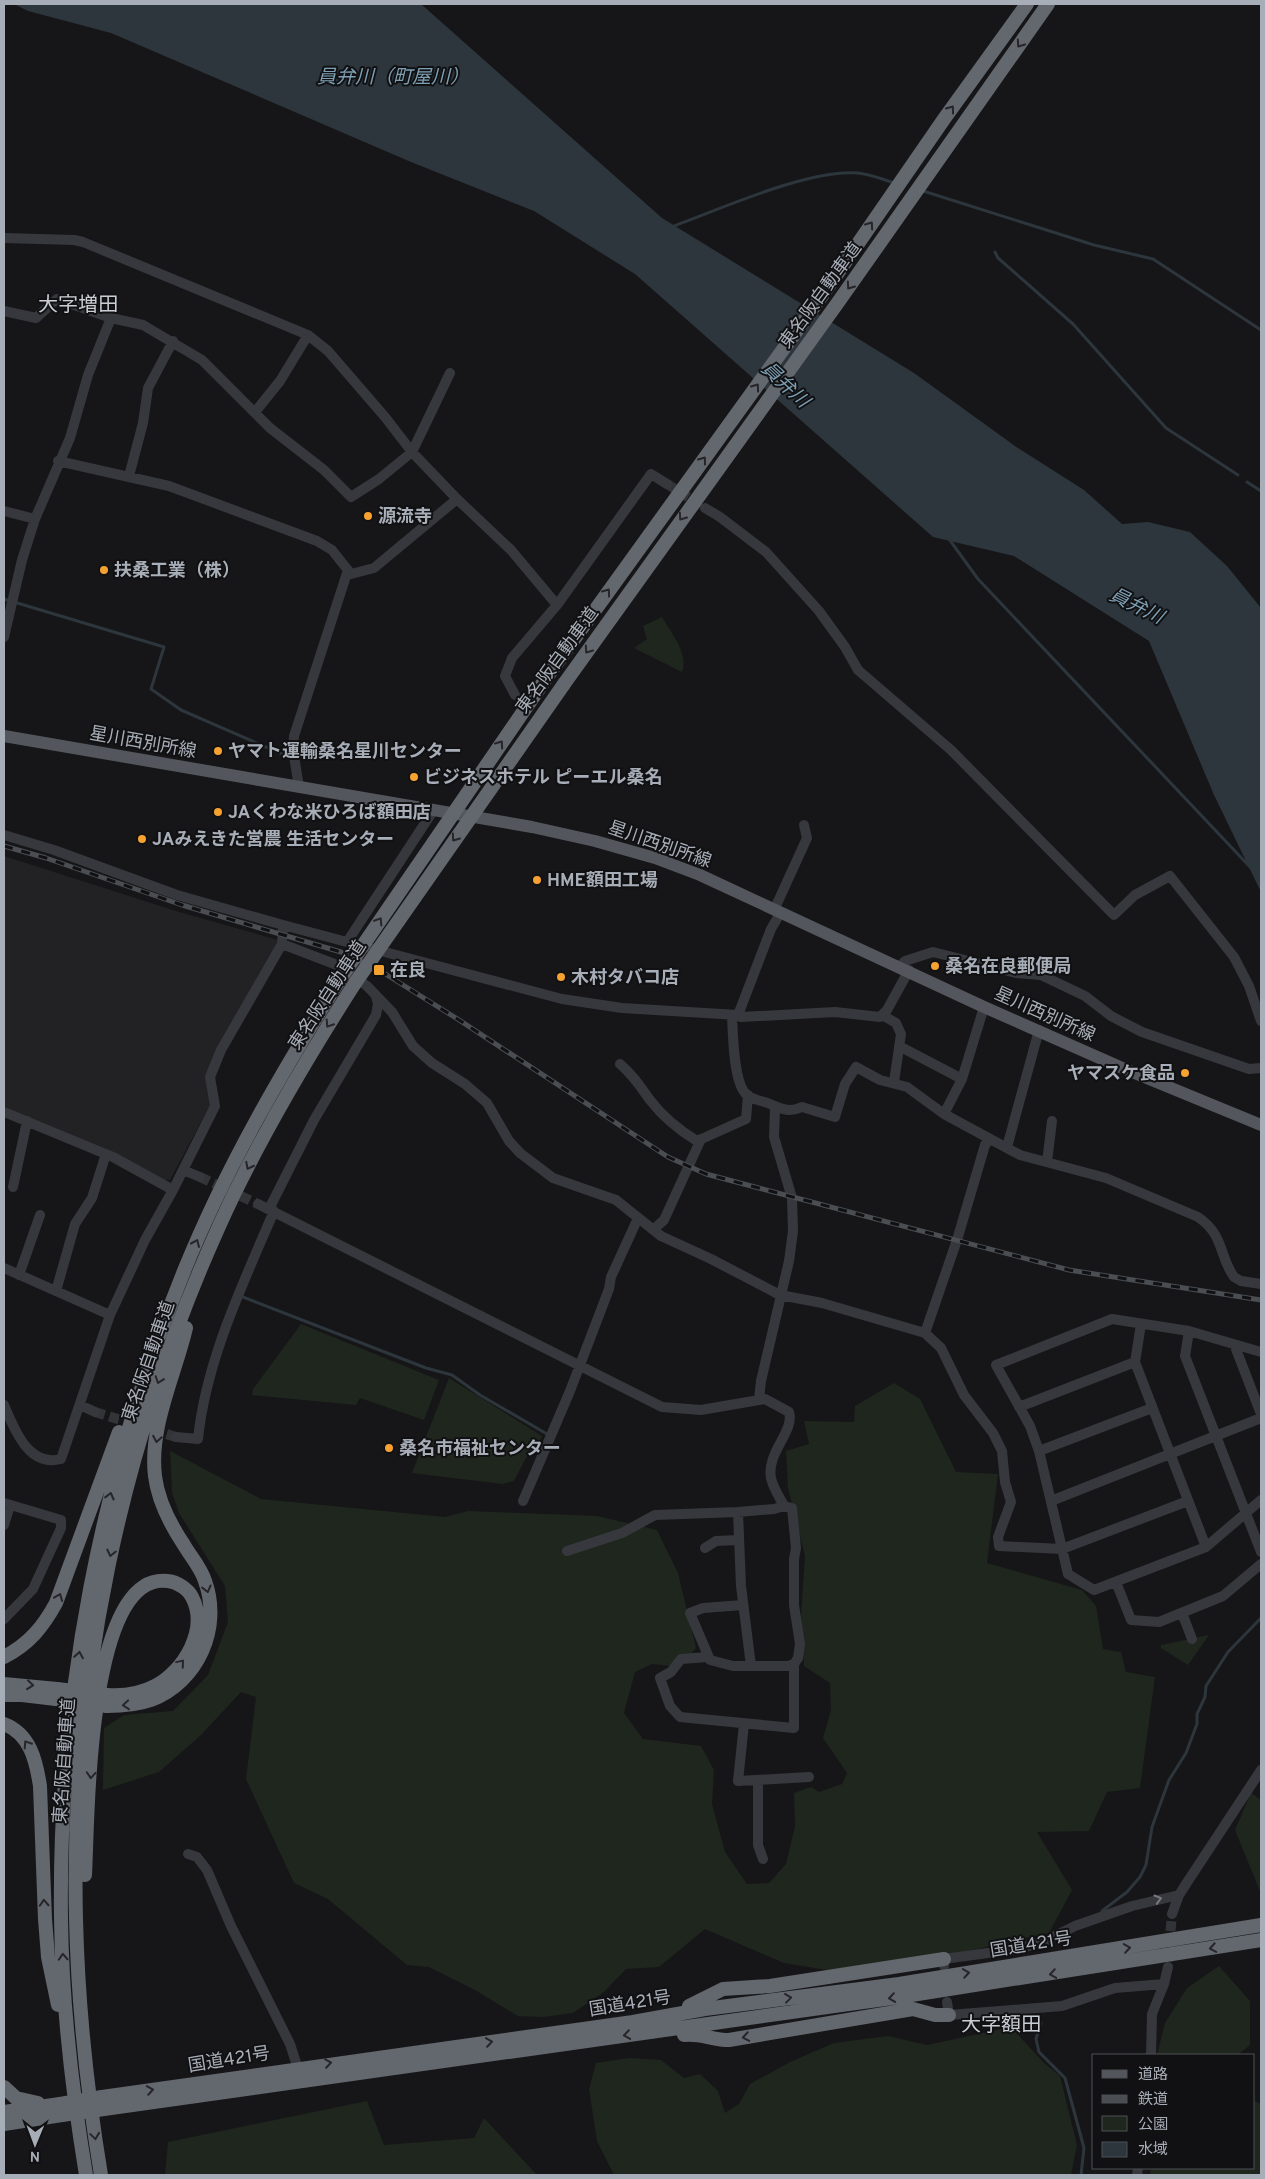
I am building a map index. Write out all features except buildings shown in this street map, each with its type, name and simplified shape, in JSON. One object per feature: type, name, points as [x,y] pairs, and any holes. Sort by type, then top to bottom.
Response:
[{"type":"highway","name":"東名阪自動車道","points":[[86,2175],[72,2072],[64,1978],[61,1854],[64,1782],[77,1668],[96,1558],[123,1448],[142,1384],[184,1269],[253,1125],[342,976],[549,674],[1028,4]]},
{"type":"highway","name":"東名阪自動車道","points":[[101,2175],[86,2071],[76,1918],[79,1783],[97,1624],[109,1560],[137,1451],[173,1342],[221,1222],[266,1132],[318,1041],[355,983],[564,684],[839,301],[1048,4]]},
{"type":"highway","points":[[4,1657],[30,1640],[43,1626],[56,1603],[156,1330],[184,1269]]},
{"type":"highway","points":[[4,1695],[56,1694],[107,1701],[142,1703],[175,1687],[197,1662],[208,1634],[210,1606],[205,1580],[166,1514],[157,1490],[155,1473],[156,1445],[160,1423],[199,1273]]},
{"type":"highway","points":[[79,1978],[95,1716],[108,1650],[120,1617],[134,1595],[155,1582],[168,1581],[182,1586],[193,1599],[198,1616],[195,1637],[185,1659],[156,1685],[107,1701]]},
{"type":"highway","points":[[4,1684],[29,1684],[56,1694]]},
{"type":"highway","points":[[4,1724],[22,1735],[30,1746],[37,1766],[40,1786],[48,1957],[72,2072]]},
{"type":"highway","name":"国道421号","points":[[4,2112],[103,2103],[300,2074],[668,2016],[705,2004],[899,1984],[1261,1925]]},
{"type":"highway","name":"国道421号","points":[[300,2074],[660,2030],[899,1998],[1261,1940]]},
{"type":"highway","points":[[788,2012],[770,2010],[715,2017],[705,2004],[724,1989],[770,1986],[944,1963]]},
{"type":"highway","points":[[660,2030],[673,2037],[698,2033],[717,2040],[729,2040],[913,2009],[935,2015],[948,2008]]},
{"type":"highway","points":[[4,2087],[16,2098],[58,2108]]},
{"type":"highway","name":"国道421号","points":[[8,2125],[58,2108]]},
{"type":"main road","name":"星川西別所線","points":[[4,736],[532,827],[604,843],[664,861],[778,910],[984,1007],[1261,1126]]},
{"type":"street","points":[[4,238],[74,240],[83,242],[308,335],[328,351],[385,417],[412,452],[457,499],[511,550],[557,605]]},
{"type":"street","points":[[4,310],[36,318],[57,299],[111,318],[143,325],[173,341],[202,360],[270,428],[324,470],[351,498],[379,479],[412,452],[450,373]]},
{"type":"street","points":[[4,637],[35,520],[58,461],[70,438],[88,375],[111,318]]},
{"type":"street","points":[[255,412],[280,382],[308,335]]},
{"type":"street","points":[[129,476],[143,424],[148,388],[173,341]]},
{"type":"street","points":[[58,461],[169,486],[316,541],[332,550],[351,574],[363,573],[374,568],[457,499]]},
{"type":"street","points":[[515,695],[505,676],[512,658],[557,605],[651,474],[667,484]]},
{"type":"street","points":[[705,508],[720,516],[766,552],[819,611],[846,646],[858,670],[951,750],[1114,915],[1135,896],[1170,876],[1234,957],[1249,986],[1261,1020]]},
{"type":"street","points":[[4,511],[35,520]]},
{"type":"street","points":[[299,787],[293,750],[294,736],[348,570]]},
{"type":"street","points":[[347,942],[433,811]]},
{"type":"street","points":[[804,826],[807,838],[735,1015],[735,1058],[742,1086],[748,1095],[775,1108],[792,1111],[802,1107],[835,1117],[845,1084],[856,1067],[880,1080],[894,1082],[920,1095],[944,1114],[1020,1155],[1106,1178],[1198,1216],[1210,1226],[1218,1238],[1234,1277],[1240,1281],[1261,1284]]},
{"type":"street","points":[[4,835],[54,850],[177,895],[282,925],[562,999],[622,1008],[735,1015],[741,1017],[765,1018],[835,1012],[880,1017],[887,1010],[905,961],[933,952],[1016,972],[1041,975],[1085,996],[1111,1016],[1142,1032],[1249,1069],[1261,1068]]},
{"type":"street","points":[[4,1405],[21,1444],[34,1454],[55,1461],[61,1460],[110,1315],[145,1240],[173,1190],[215,1106],[210,1077],[221,1050],[282,944],[282,925]]},
{"type":"street","points":[[282,944],[338,965],[367,986],[392,1012],[413,1046],[421,1055],[465,1084],[487,1104],[509,1141],[520,1153],[553,1178],[616,1200],[661,1236],[712,1259],[780,1295],[822,1303],[926,1333],[941,1348],[964,1395],[993,1433],[1002,1451],[1005,1482],[1011,1502],[998,1543],[1003,1547],[1062,1549],[1188,1500]]},
{"type":"street","points":[[176,1437],[198,1444],[201,1413],[224,1336],[271,1210],[314,1120],[376,1015],[378,1004],[376,996]]},
{"type":"street","points":[[944,1114],[962,1079],[984,1007]]},
{"type":"street","points":[[882,1015],[896,1023],[901,1034],[894,1082]]},
{"type":"street","points":[[1007,1147],[1038,1030]]},
{"type":"street","points":[[899,1046],[962,1079]]},
{"type":"street","points":[[620,1064],[635,1076],[650,1100],[671,1124],[697,1141],[746,1119],[748,1095]]},
{"type":"street","points":[[759,1399],[760,1381],[790,1252],[793,1211],[792,1198],[774,1137],[775,1108]]},
{"type":"street","points":[[4,1112],[106,1154],[173,1190]]},
{"type":"street","points":[[13,1187],[27,1121]]},
{"type":"street","points":[[1047,1162],[1052,1121]]},
{"type":"street","points":[[654,1229],[664,1220],[701,1139]]},
{"type":"street","points":[[926,1333],[957,1240],[985,1145],[990,1139]]},
{"type":"street","points":[[56,1291],[76,1224],[92,1198],[106,1154]]},
{"type":"street","points":[[183,1170],[200,1177]]},
{"type":"street","points":[[258,1204],[662,1407],[701,1410],[759,1399],[772,1401],[789,1412],[791,1418],[791,1423],[773,1458],[771,1471],[772,1482],[784,1506]]},
{"type":"street","points":[[19,1275],[40,1215]]},
{"type":"street","points":[[523,1500],[580,1365],[609,1289],[611,1277],[638,1218]]},
{"type":"street","points":[[4,1268],[110,1315]]},
{"type":"street","points":[[1261,1352],[1189,1331],[1112,1319],[996,1365],[1030,1426],[1039,1451],[1068,1574],[1094,1590],[1206,1547],[1261,1500]]},
{"type":"street","points":[[1141,1324],[1135,1362],[1206,1547]]},
{"type":"street","points":[[1189,1331],[1185,1356],[1261,1552]]},
{"type":"street","points":[[1234,1344],[1261,1414]]},
{"type":"street","points":[[1019,1407],[1135,1362]]},
{"type":"street","points":[[80,1405],[95,1412]]},
{"type":"street","points":[[1039,1451],[1152,1408]]},
{"type":"street","points":[[1050,1500],[1261,1418]]},
{"type":"street","points":[[4,1525],[7,1504],[61,1520],[61,1528],[32,1589],[4,1619]]},
{"type":"street","points":[[567,1551],[622,1533],[655,1514],[774,1510],[784,1506],[792,1508],[796,1548],[794,1559],[794,1605],[800,1644],[800,1653],[794,1664],[794,1728],[680,1717],[670,1706],[660,1678],[671,1672],[681,1660],[708,1657]]},
{"type":"street","points":[[738,1512],[744,1605],[751,1666]]},
{"type":"street","points":[[705,1548],[716,1541],[739,1540]]},
{"type":"street","points":[[1116,1582],[1131,1620],[1159,1622],[1223,1596],[1261,1564]]},
{"type":"street","points":[[744,1605],[703,1608],[690,1613],[708,1657],[714,1662],[751,1666],[788,1666],[794,1664]]},
{"type":"street","points":[[1182,1613],[1192,1640]]},
{"type":"street","points":[[744,1724],[738,1781],[809,1777]]},
{"type":"street","points":[[1172,1914],[1178,1895],[1261,1770]]},
{"type":"street","points":[[758,1781],[758,1845],[763,1859]]},
{"type":"street","points":[[188,1854],[197,1857],[207,1870],[231,1926],[290,2044],[300,2074]]},
{"type":"street","points":[[944,1963],[1042,1943],[1083,1924],[1132,1906],[1178,1895]]},
{"type":"street","points":[[1151,2054],[1152,2014],[1164,1984],[1168,1967]]},
{"type":"street","points":[[948,2008],[1062,2006],[1115,1988],[1164,1984]]},
{"type":"shaded area","points":[[4,856],[176,911],[281,941],[206,1078],[210,1105],[170,1180],[164,1180],[4,1108]]},
{"type":"green space","points":[[662,617],[681,650],[684,665],[682,672],[634,648],[647,639],[643,626]]},
{"type":"green space","points":[[301,1324],[439,1380],[424,1420],[360,1398],[356,1405],[252,1395],[253,1389]]},
{"type":"green space","points":[[449,1378],[542,1436],[537,1449],[527,1456],[514,1481],[502,1484],[412,1473]]},
{"type":"green space","points":[[894,1383],[920,1399],[956,1472],[998,1474],[987,1563],[1082,1590],[1096,1606],[1103,1649],[1121,1652],[1126,1672],[1155,1677],[1140,1788],[1107,1792],[1089,1831],[1037,1832],[1072,1890],[1049,1933],[941,1957],[839,1972],[784,1963],[705,1929],[659,1967],[626,1969],[604,1992],[573,2013],[544,2017],[518,2016],[475,1990],[429,1967],[407,1965],[328,1899],[294,1883],[246,1779],[256,1697],[241,1692],[201,1735],[159,1772],[103,1790],[104,1728],[124,1715],[173,1711],[208,1675],[228,1622],[225,1586],[179,1513],[172,1492],[170,1451],[261,1499],[445,1517],[468,1511],[597,1516],[657,1530],[678,1573],[696,1648],[681,1667],[652,1664],[635,1672],[624,1713],[643,1739],[701,1746],[714,1770],[712,1804],[725,1852],[747,1884],[769,1883],[786,1864],[795,1826],[794,1793],[811,1787],[819,1792],[842,1784],[847,1773],[823,1738],[831,1710],[830,1683],[804,1666],[801,1616],[805,1556],[788,1488],[786,1451],[809,1444],[804,1421],[854,1422],[855,1406]]},
{"type":"green space","points":[[1209,1635],[1188,1665],[1161,1648],[1161,1645]]},
{"type":"green space","points":[[1251,1793],[1261,1800],[1261,1894],[1235,1830]]},
{"type":"green space","points":[[1219,1966],[1250,2001],[1250,2045],[1239,2054],[1157,2054],[1165,2023],[1187,1988]]},
{"type":"green space","points":[[1011,2027],[1044,2063],[1060,2076],[1077,2145],[1071,2175],[614,2175],[597,2141],[589,2089],[596,2063],[629,2058],[661,2060],[684,2078],[700,2074],[718,2091],[725,2113],[739,2104],[750,2084],[790,2062],[834,2043],[888,2036],[927,2045]]},
{"type":"green space","points":[[367,2101],[384,2145],[474,2138],[484,2118],[537,2175],[165,2175],[168,2142]]},
{"type":"green space","points":[[1255,2101],[1261,2104],[1261,2175],[1150,2175],[1151,2169],[1255,2169]]},
{"type":"water","name":"員弁川（町屋川）","points":[[14,4],[421,4],[662,218],[914,373],[1015,446],[1084,490],[1122,524],[1148,522],[1190,532],[1227,566],[1261,608],[1261,892],[1214,795],[1149,641],[1014,556],[933,537],[635,274],[534,211],[411,162],[111,33],[28,11]]},
{"type":"waterway","points":[[671,227],[764,192],[815,177],[838,173],[858,173],[895,183]]},
{"type":"waterway","points":[[920,190],[1094,245],[1153,259],[1261,330]]},
{"type":"waterway","points":[[995,252],[998,258],[1073,324],[1166,428],[1238,475]]},
{"type":"waterway","points":[[1247,482],[1261,491]]},
{"type":"waterway","points":[[949,539],[978,579],[1251,868]]},
{"type":"waterway","points":[[4,599],[164,647],[151,689],[181,710],[289,757]]},
{"type":"waterway","points":[[243,1297],[426,1368],[452,1375],[480,1395],[547,1434]]},
{"type":"waterway","points":[[1102,1911],[1127,1892],[1140,1877],[1146,1865],[1152,1827],[1169,1780],[1186,1753],[1197,1724],[1197,1714],[1205,1697],[1206,1686],[1228,1652],[1261,1618]]},
{"type":"waterway","points":[[1041,2023],[1036,2039],[1039,2052],[1065,2078],[1084,2148],[1081,2175]]},
{"type":"tunnel","points":[[667,484],[705,508]]},
{"type":"tunnel","points":[[200,1177],[258,1204]]},
{"type":"tunnel","points":[[95,1412],[176,1437]]},
{"type":"tunnel","points":[[1168,1961],[1172,1914]]},
{"type":"railway","points":[[4,846],[46,858],[182,905],[341,952],[379,970],[456,1018],[668,1157],[706,1174],[1069,1270],[1261,1300]]},
{"type":"place","name":"源流寺","points":[[368,516]]},
{"type":"place","name":"扶桑工業（株）","points":[[104,570]]},
{"type":"place","name":"ヤマト運輸桑名星川センター","points":[[218,751]]},
{"type":"place","name":"ビジネスホテル ピーエル桑名","points":[[414,777]]},
{"type":"place","name":"JAくわな米ひろば額田店","points":[[218,812]]},
{"type":"place","name":"JAみえきた営農 生活センター","points":[[142,839]]},
{"type":"place","name":"HME額田工場","points":[[537,880]]},
{"type":"place","name":"桑名在良郵便局","points":[[935,966]]},
{"type":"place","name":"在良","points":[[379,970]]},
{"type":"place","name":"木村タバコ店","points":[[561,977]]},
{"type":"place","name":"ヤマスケ食品","points":[[1185,1073]]},
{"type":"place","name":"桑名市福祉センター","points":[[389,1448]]},
{"type":"district","name":"大字増田","points":[[78,304]]},
{"type":"district","name":"大字額田","points":[[1001,2024]]},
{"type":"water label","name":"員弁川","points":[[786,384]]},
{"type":"water label","name":"員弁川","points":[[1137,605]]}]
